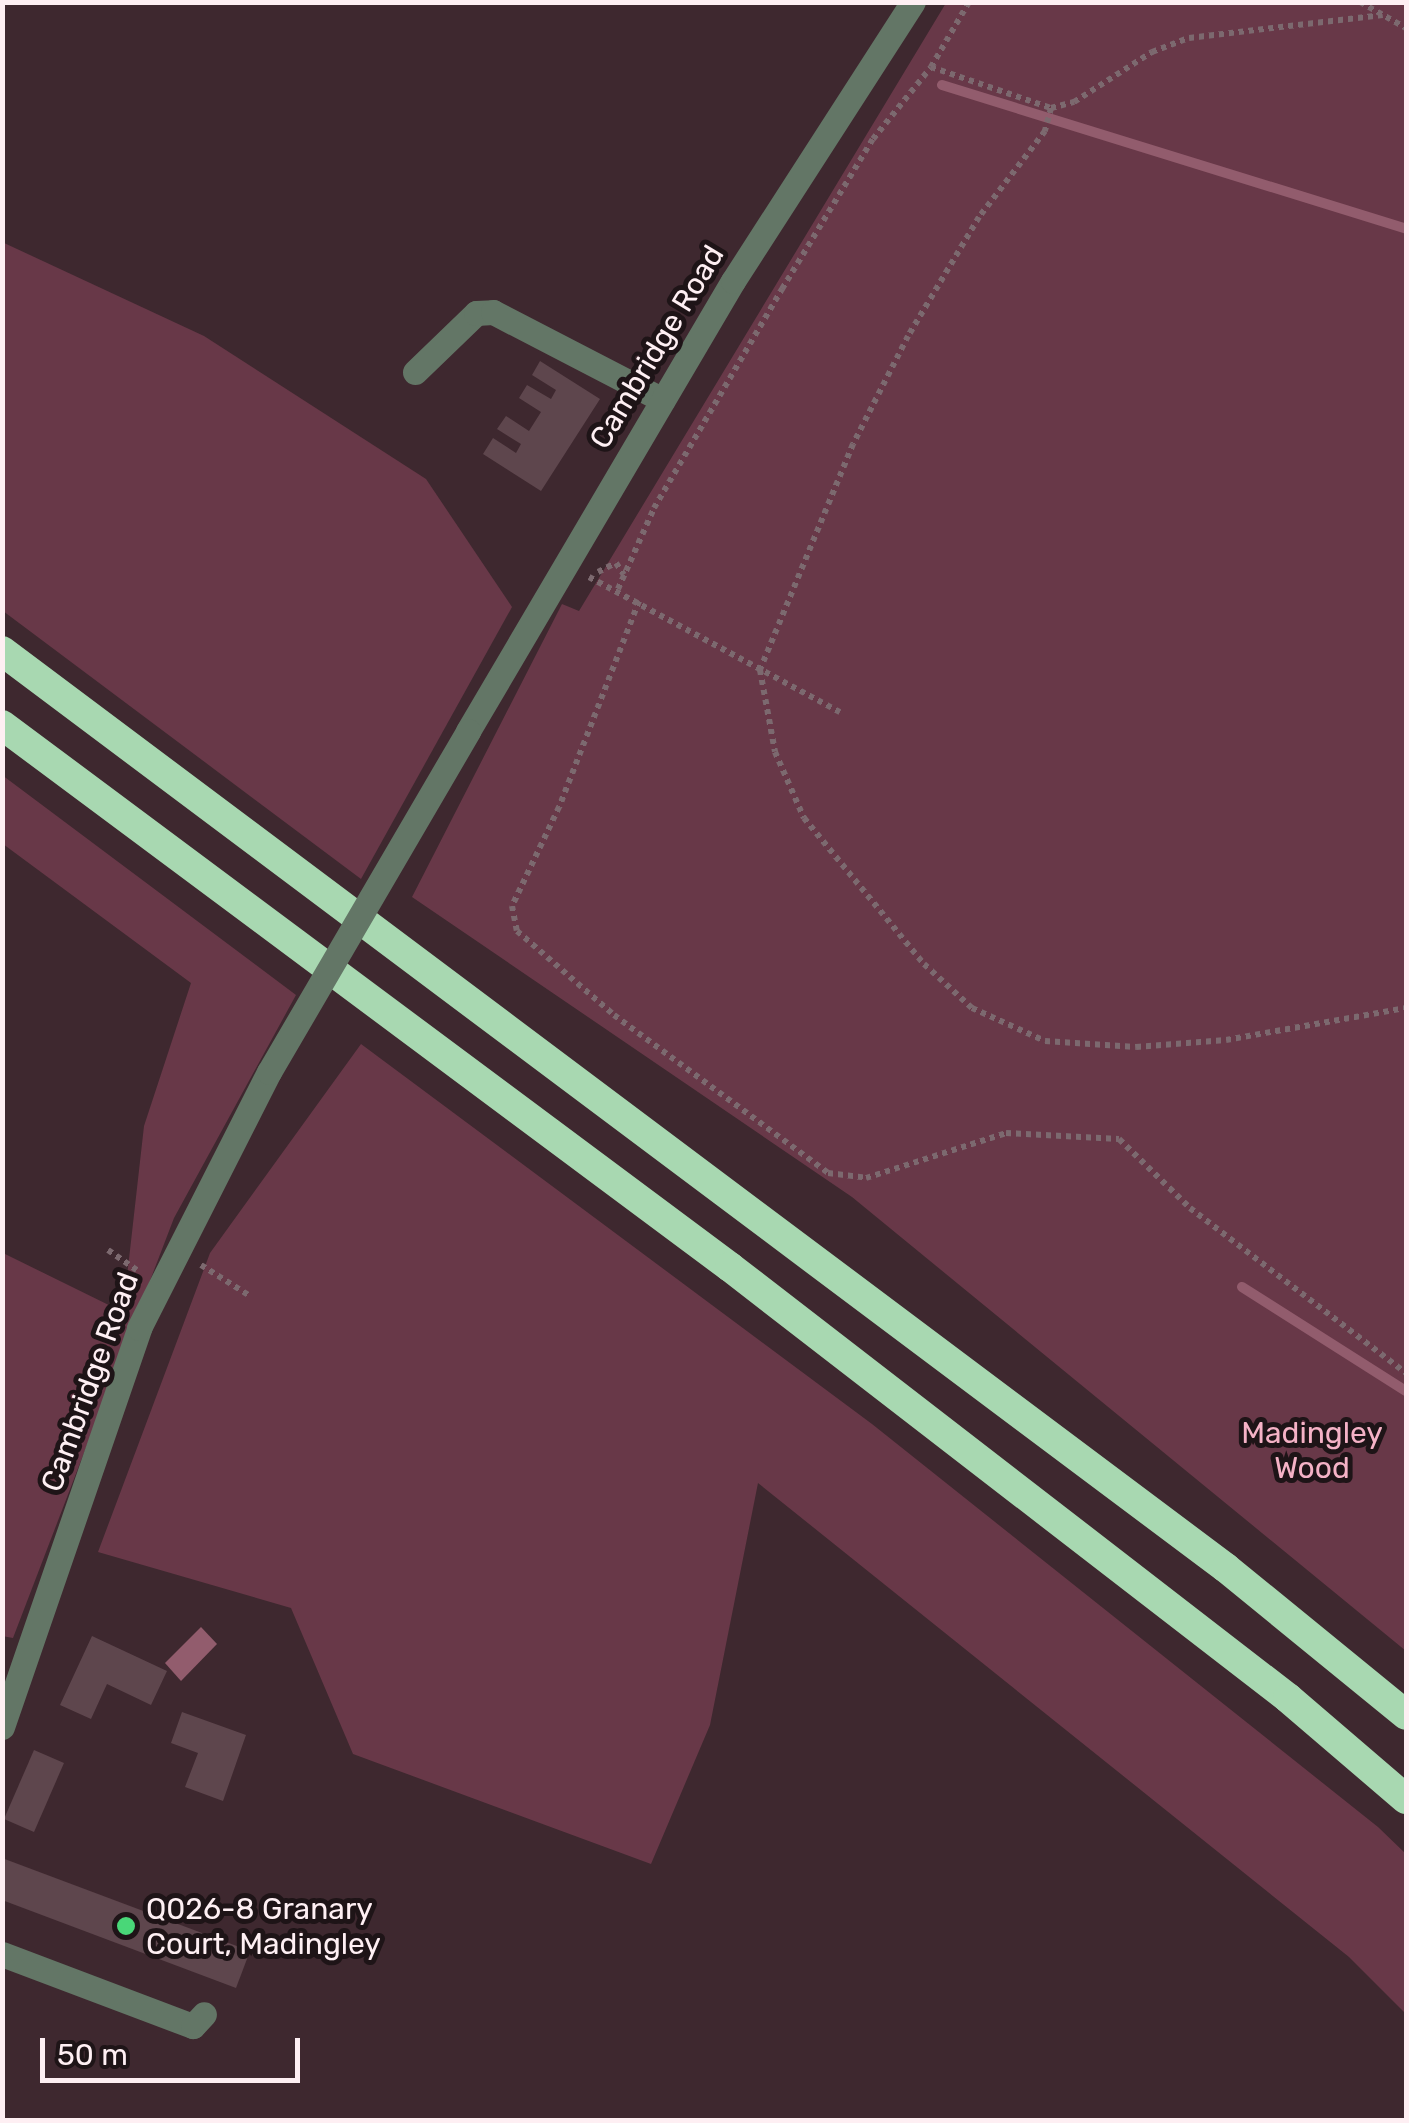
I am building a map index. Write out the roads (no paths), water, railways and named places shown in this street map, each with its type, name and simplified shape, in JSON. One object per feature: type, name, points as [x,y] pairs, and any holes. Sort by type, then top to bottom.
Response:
[{"type":"highway","points":[[2,652],[1226,1568],[1406,1715]]},
{"type":"highway","points":[[2,725],[745,1279],[1288,1698],[1406,1799]]},
{"type":"street","name":"Cambridge Road","points":[[2,1727],[139,1328],[175,1249],[269,1072],[468,731],[576,572],[663,400],[914,2]]},
{"type":"street","points":[[415,372],[476,313],[493,312],[663,400]]},
{"type":"street","points":[[2,1954],[193,2026],[204,2014]]},
{"type":"waterway","points":[[942,85],[1406,229]]},
{"type":"waterway","points":[[1242,1287],[1406,1391]]},
{"type":"place","name":"Q026-8 Granary Court, Madingley","points":[[126,1926]]},
{"type":"park label","name":"Madingley Wood","points":[[1312,1450]]}]
